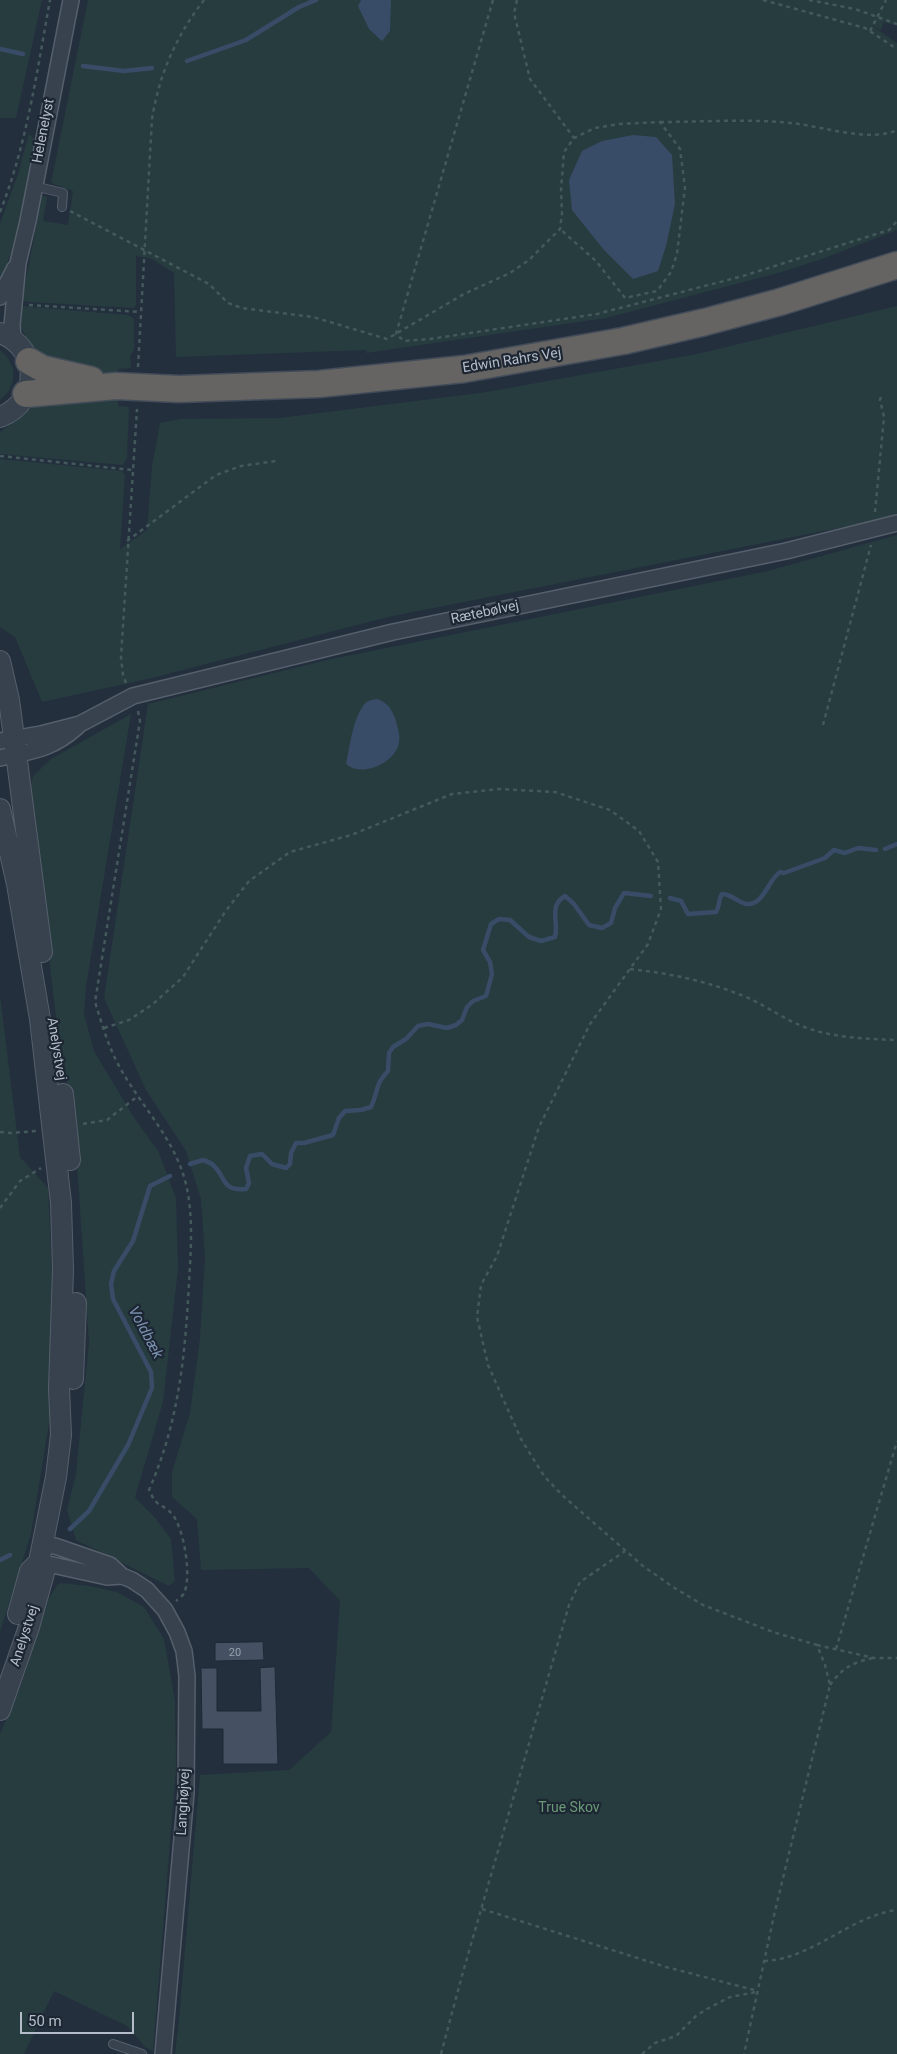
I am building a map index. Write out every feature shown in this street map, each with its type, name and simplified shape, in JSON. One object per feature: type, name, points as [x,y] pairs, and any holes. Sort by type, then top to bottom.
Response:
[{"type":"highway","name":"Edwin Rahrs Vej","points":[[116,386],[180,389],[272,387],[394,378],[472,368],[614,343],[696,324],[780,302],[897,265]]},
{"type":"highway","points":[[28,361],[43,369],[116,386]]},
{"type":"highway","points":[[26,394],[116,386]]},
{"type":"street","name":"Helenelyst","points":[[6,336],[12,325],[18,263],[71,0]]},
{"type":"street","name":"Helenelyst","points":[[0,297],[18,263]]},
{"type":"street","points":[[0,417],[15,409],[26,394],[30,384],[31,372],[22,349],[6,336]]},
{"type":"street","name":"Rætebølvej","points":[[8,748],[45,748],[65,738],[80,724],[133,696],[394,632],[786,551],[897,523]]},
{"type":"street","name":"Anelystvej","points":[[0,661],[9,700],[8,748],[51,1018],[61,1128],[57,1161],[64,1270],[59,1388],[62,1435],[41,1553],[44,1573],[29,1627],[0,1710]]},
{"type":"street","name":"Anelystvej","points":[[0,809],[26,936],[74,1203],[76,1340],[70,1427],[62,1435]]},
{"type":"street","name":"Langhøjvej","points":[[41,1553],[58,1547],[110,1565],[122,1576],[147,1590],[165,1610],[177,1632],[184,1651],[187,1676],[186,1793],[163,2054]]},
{"type":"street","name":"Anelystvej","points":[[0,1674],[30,1570],[41,1553]]},
{"type":"lane","points":[[34,186],[62,193],[62,207]]},
{"type":"lane","points":[[113,2044],[142,2054]]},
{"type":"path","points":[[0,212],[14,171],[26,125],[50,0]]},
{"type":"path","points":[[138,367],[152,119],[156,95],[163,70],[177,39],[204,0]]},
{"type":"path","points":[[396,334],[493,0]]},
{"type":"path","points":[[517,0],[514,13],[530,79],[574,138]]},
{"type":"path","points":[[763,0],[865,28],[897,49]]},
{"type":"path","points":[[809,0],[855,9],[897,24]]},
{"type":"path","points":[[870,31],[886,0]]},
{"type":"path","points":[[62,207],[209,284],[228,303],[242,308],[313,317],[387,339],[464,294],[510,273],[529,260],[560,229],[564,152],[574,138],[595,128],[619,124],[660,122],[758,122],[799,124],[823,130],[877,134],[897,130]]},
{"type":"path","points":[[560,229],[596,261],[625,298],[657,291],[671,272],[677,254],[685,187],[680,149],[660,122]]},
{"type":"path","points":[[396,334],[404,341],[413,341],[597,314],[771,267],[888,230],[897,221]]},
{"type":"path","points":[[15,302],[39,306],[140,312]]},
{"type":"path","points":[[823,724],[874,530],[884,418],[880,400],[882,394]]},
{"type":"path","points":[[137,409],[127,540],[121,657],[123,675],[133,696],[140,721],[95,1002],[120,1066],[171,1148],[184,1177],[189,1208],[190,1260],[186,1334],[180,1391],[170,1434],[150,1490],[155,1503],[172,1513],[181,1527],[186,1550],[186,1584],[184,1594],[165,1610]]},
{"type":"path","points":[[0,456],[132,470]]},
{"type":"path","points":[[127,540],[216,475],[241,466],[276,461]]},
{"type":"path","points":[[104,1028],[128,1020],[153,1004],[183,977],[225,912],[250,880],[290,852],[351,835],[452,794],[499,789],[555,792],[610,810],[640,831],[658,862],[661,909],[648,944],[590,1024],[539,1127],[497,1256],[481,1285],[477,1318],[488,1365],[521,1439],[544,1476],[562,1495],[625,1551],[672,1587],[703,1605],[773,1632],[817,1645],[874,1658]]},
{"type":"path","points":[[630,969],[666,973],[711,985],[743,996],[808,1029],[837,1036],[897,1040]]},
{"type":"path","points":[[0,1132],[11,1133],[61,1128],[107,1120],[138,1096]]},
{"type":"path","points":[[0,1208],[20,1181],[36,1170],[57,1161]]},
{"type":"path","points":[[836,1649],[897,1441]]},
{"type":"path","points":[[441,2054],[481,1909],[573,1595],[580,1582],[625,1551]]},
{"type":"path","points":[[817,1645],[830,1685]]},
{"type":"path","points":[[744,2054],[764,1960],[830,1685],[838,1673],[852,1663],[874,1658],[897,1658]]},
{"type":"path","points":[[481,1909],[666,1967],[758,1992]]},
{"type":"path","points":[[764,1960],[774,1960],[819,1944],[853,1924],[897,1910]]},
{"type":"path","points":[[642,2054],[656,2043],[676,2036],[696,2016],[707,2009],[730,1997],[758,1992]]},
{"type":"green space","points":[[0,0],[42,0],[16,118],[0,118]]},
{"type":"green space","points":[[88,0],[897,0],[897,26],[884,22],[881,30],[871,25],[897,43],[897,230],[822,259],[782,272],[606,318],[366,353],[367,350],[176,357],[174,273],[152,259],[136,256],[136,305],[133,308],[28,302],[22,300],[42,196],[47,197],[43,221],[68,225],[73,191],[51,183]]},
{"type":"green space","points":[[29,133],[35,141],[17,234],[0,285],[0,223],[18,174]]},
{"type":"green space","points":[[20,306],[128,315],[134,319],[134,349],[130,357],[131,368],[118,369],[118,377],[68,370],[37,356],[20,326]]},
{"type":"green space","points":[[897,306],[897,514],[874,521],[388,617],[152,678],[42,702],[15,637],[0,627],[0,459],[122,471],[125,475],[120,549],[147,530],[152,466],[160,423],[180,419],[279,418],[487,392],[697,354]]},
{"type":"green space","points":[[0,350],[10,362],[14,375],[10,388],[0,400]]},
{"type":"green space","points":[[118,396],[118,406],[129,407],[127,458],[123,465],[0,454],[0,432],[25,412],[50,397]]},
{"type":"green space","name":"True Skov","points":[[897,535],[897,2054],[175,2054],[200,1775],[289,1770],[331,1732],[340,1601],[309,1568],[201,1570],[197,1519],[172,1497],[172,1472],[190,1413],[200,1338],[205,1258],[201,1199],[186,1151],[146,1090],[104,998],[148,704],[327,660],[768,571]]},
{"type":"green space","points":[[131,714],[86,986],[84,1014],[94,1051],[133,1116],[158,1151],[176,1198],[178,1269],[163,1402],[135,1497],[156,1519],[171,1539],[175,1581],[169,1586],[76,1540],[67,1510],[76,1474],[89,1342],[74,1120],[56,1018],[30,792],[33,776],[51,759]]},
{"type":"green space","points":[[0,995],[20,1157],[48,1188],[53,1295],[49,1423],[31,1534],[0,1632]]},
{"type":"green space","points":[[60,1583],[90,1586],[117,1592],[144,1607],[164,1639],[175,1701],[176,1768],[153,2051],[145,2047],[127,2026],[54,1991],[24,2054],[0,2054],[0,1734],[21,1685],[49,1598]]},
{"type":"water","points":[[361,0],[391,0],[390,31],[382,41],[369,29],[358,6]]},
{"type":"water","points":[[633,135],[656,137],[672,155],[675,204],[666,246],[658,271],[633,279],[604,250],[572,210],[569,180],[582,151],[602,141]]},
{"type":"water","points":[[377,699],[386,704],[394,714],[399,734],[397,749],[388,760],[374,767],[367,769],[352,768],[346,764],[356,719],[366,703]]},
{"type":"building","points":[[263,1642],[264,1660],[215,1661],[215,1643]]},
{"type":"building","points":[[275,1667],[278,1764],[223,1764],[223,1729],[202,1729],[201,1668],[217,1668],[217,1711],[261,1711],[260,1668]]},
{"type":"waterway","points":[[187,61],[246,40],[299,7],[316,0]]},
{"type":"waterway","points":[[0,49],[23,54]]},
{"type":"waterway","points":[[83,66],[124,71],[152,68]]},
{"type":"waterway","name":"Voldbæk","points":[[885,849],[897,844]]},
{"type":"waterway","name":"Voldbæk","points":[[670,898],[681,901],[688,914],[716,912],[722,894],[729,895],[747,904],[753,903],[758,901],[780,872],[784,873],[825,858],[834,850],[845,853],[858,848],[876,850]]},
{"type":"waterway","name":"Voldbæk","points":[[190,1164],[203,1160],[208,1162],[213,1165],[228,1186],[246,1189],[249,1183],[246,1168],[250,1156],[262,1154],[272,1164],[286,1168],[290,1164],[291,1153],[296,1143],[304,1143],[333,1135],[339,1118],[345,1111],[371,1107],[379,1084],[388,1071],[389,1053],[393,1047],[406,1039],[418,1026],[428,1024],[447,1028],[456,1025],[462,1020],[467,1007],[473,1001],[486,996],[492,974],[490,962],[483,950],[491,924],[499,919],[510,920],[529,937],[541,941],[555,937],[555,909],[560,900],[565,896],[574,904],[589,925],[602,928],[611,923],[615,908],[624,893],[651,896]]},
{"type":"waterway","name":"Voldbæk","points":[[70,1529],[89,1511],[128,1445],[152,1388],[151,1372],[113,1299],[111,1284],[114,1271],[133,1241],[150,1186],[170,1176]]},
{"type":"waterway","name":"Voldbæk","points":[[0,1560],[10,1555]]}]
